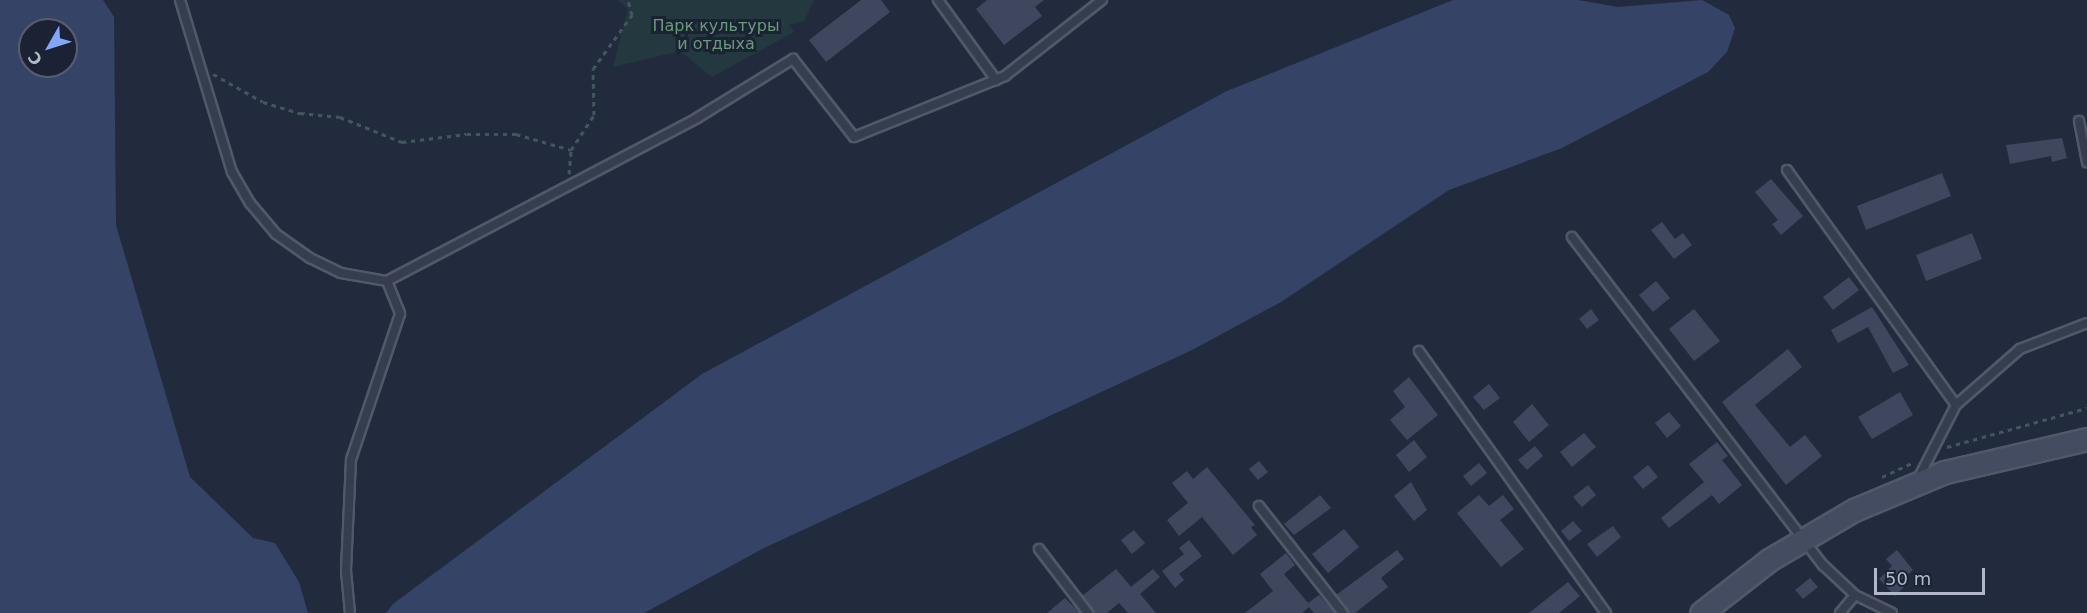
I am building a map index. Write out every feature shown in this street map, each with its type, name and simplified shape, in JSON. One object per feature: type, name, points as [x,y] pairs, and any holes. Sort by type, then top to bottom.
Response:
[{"type":"main road","points":[[1701,613],[1768,560],[1854,510],[1945,472],[2087,439]]},
{"type":"lane","points":[[180,0],[232,172],[250,204],[276,234],[341,273],[387,281],[697,118],[793,59],[854,137],[996,80],[1102,0]]},
{"type":"lane","points":[[938,0],[996,80]]},
{"type":"lane","points":[[2079,122],[2087,162]]},
{"type":"lane","points":[[1787,170],[1956,405]]},
{"type":"lane","points":[[1572,237],[1806,538],[1823,565],[1855,595],[1892,613]]},
{"type":"lane","points":[[350,613],[346,571],[351,460],[400,314],[387,281]]},
{"type":"lane","points":[[1916,484],[1956,405],[2020,349],[2087,322]]},
{"type":"lane","points":[[1419,351],[1606,613]]},
{"type":"lane","points":[[1259,506],[1343,613]]},
{"type":"lane","points":[[1039,549],[1088,613]]},
{"type":"lane","points":[[1840,613],[1855,595]]},
{"type":"path","points":[[568,186],[572,150],[594,115],[593,69],[632,15],[628,0]]},
{"type":"path","points":[[198,63],[229,85],[263,102],[300,113],[339,117],[402,142],[467,134],[516,134],[572,150]]},
{"type":"green space","name":"Парк культуры и отдыха","points":[[618,0],[814,0],[804,21],[789,25],[794,32],[712,77],[680,51],[613,67],[628,9]]},
{"type":"water","points":[[0,0],[103,0],[114,17],[116,225],[190,477],[253,538],[275,543],[299,582],[308,613],[0,613]]},
{"type":"water","points":[[1453,0],[1578,0],[1618,7],[1702,0],[1729,15],[1735,28],[1727,52],[1708,72],[1562,148],[1449,190],[1281,302],[1192,350],[764,548],[644,613],[386,613],[393,604],[702,374],[1227,91]]},
{"type":"building","points":[[861,0],[881,0],[890,12],[826,62],[809,40]]},
{"type":"building","points":[[987,0],[1044,0],[1035,7],[1042,16],[1004,45],[976,9]]},
{"type":"building","points":[[2062,138],[2067,158],[2052,162],[2051,156],[2010,164],[2006,145]]},
{"type":"building","points":[[1942,173],[1951,196],[1866,230],[1857,206]]},
{"type":"building","points":[[1771,179],[1803,216],[1781,235],[1772,224],[1778,220],[1755,192]]},
{"type":"building","points":[[1662,222],[1675,239],[1683,233],[1692,245],[1674,259],[1651,230]]},
{"type":"building","points":[[1972,233],[1982,259],[1926,281],[1916,255]]},
{"type":"building","points":[[1849,277],[1859,290],[1833,310],[1823,297]]},
{"type":"building","points":[[1656,281],[1670,298],[1653,312],[1639,295]]},
{"type":"building","points":[[1872,307],[1909,365],[1893,373],[1868,327],[1838,343],[1831,330]]},
{"type":"building","points":[[1591,309],[1599,320],[1587,329],[1579,319]]},
{"type":"building","points":[[1694,309],[1720,341],[1694,361],[1669,329]]},
{"type":"building","points":[[1788,349],[1802,367],[1755,405],[1790,447],[1805,435],[1822,456],[1786,485],[1722,402]]},
{"type":"building","points":[[1409,377],[1438,415],[1407,440],[1390,420],[1405,407],[1393,391]]},
{"type":"building","points":[[1489,384],[1500,398],[1484,410],[1473,397]]},
{"type":"building","points":[[1900,392],[1913,415],[1872,439],[1858,417]]},
{"type":"building","points":[[1532,404],[1549,425],[1529,442],[1513,422]]},
{"type":"building","points":[[1669,412],[1681,426],[1667,438],[1655,423]]},
{"type":"building","points":[[1584,433],[1596,447],[1572,467],[1560,452]]},
{"type":"building","points":[[1414,440],[1427,457],[1409,472],[1396,455]]},
{"type":"building","points":[[1717,442],[1728,456],[1722,460],[1742,485],[1719,504],[1712,495],[1669,528],[1661,518],[1704,482],[1689,464]]},
{"type":"building","points":[[1535,446],[1543,456],[1527,470],[1518,460]]},
{"type":"building","points":[[1259,461],[1268,472],[1258,480],[1249,469]]},
{"type":"building","points":[[1479,463],[1487,473],[1471,486],[1463,476]]},
{"type":"building","points":[[1648,465],[1658,477],[1643,489],[1633,477]]},
{"type":"building","points":[[1207,467],[1255,525],[1251,527],[1257,535],[1233,555],[1202,517],[1179,536],[1167,520],[1188,503],[1172,483],[1187,471],[1193,479]]},
{"type":"building","points":[[1411,482],[1427,510],[1414,521],[1394,496]]},
{"type":"building","points":[[1588,485],[1596,495],[1582,507],[1573,497]]},
{"type":"building","points":[[1320,495],[1331,508],[1294,535],[1284,524]]},
{"type":"building","points":[[1479,495],[1489,506],[1503,495],[1514,509],[1500,520],[1524,549],[1501,567],[1457,513]]},
{"type":"building","points":[[1573,521],[1582,531],[1569,541],[1561,531]]},
{"type":"building","points":[[1613,526],[1621,537],[1597,557],[1587,544]]},
{"type":"building","points":[[1344,529],[1359,547],[1328,573],[1312,554]]},
{"type":"building","points":[[1134,530],[1145,543],[1132,554],[1121,540]]},
{"type":"building","points":[[1189,540],[1202,556],[1179,574],[1184,580],[1175,588],[1162,571],[1184,554],[1179,548]]},
{"type":"building","points":[[1397,550],[1404,559],[1381,578],[1388,587],[1355,613],[1349,613],[1336,595]]},
{"type":"building","points":[[1897,550],[1913,570],[1899,582],[1904,587],[1895,596],[1879,579],[1892,566],[1886,559]]},
{"type":"building","points":[[1286,553],[1295,565],[1284,574],[1308,603],[1319,595],[1335,613],[1314,613],[1309,607],[1302,613],[1245,613],[1273,591],[1260,574]]},
{"type":"building","points":[[1116,569],[1131,587],[1153,569],[1160,577],[1140,594],[1156,613],[1128,613],[1119,603],[1107,613],[1094,613],[1082,596]]},
{"type":"building","points":[[1810,578],[1818,587],[1803,599],[1795,590]]},
{"type":"building","points":[[1568,582],[1580,596],[1559,613],[1529,613]]},
{"type":"building","points":[[1065,598],[1080,613],[1047,613]]}]
